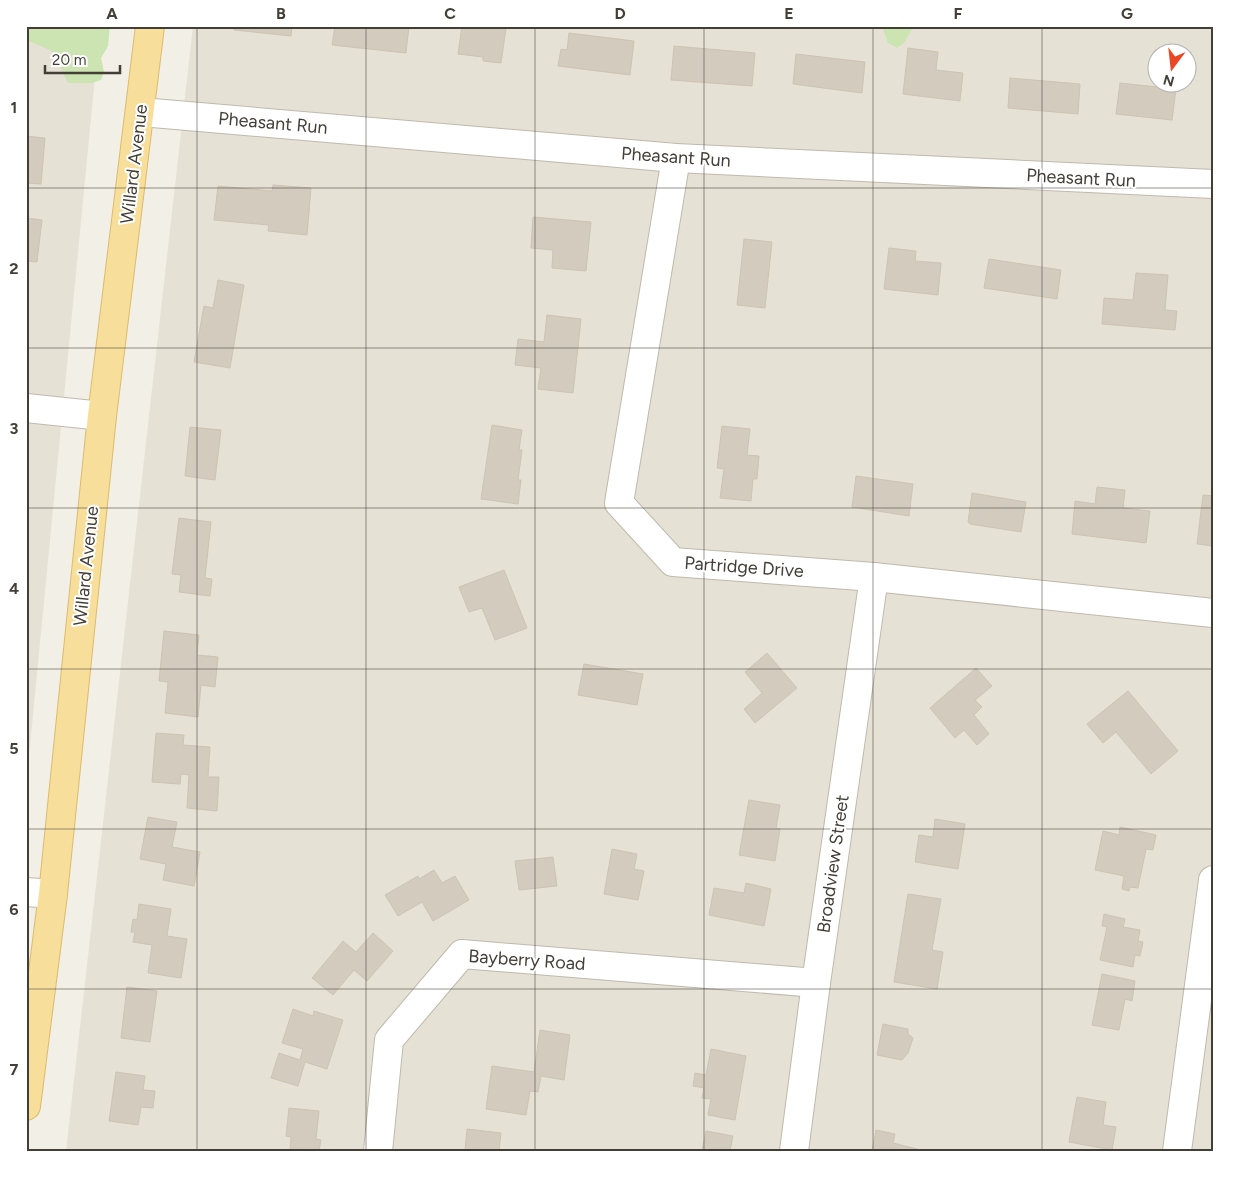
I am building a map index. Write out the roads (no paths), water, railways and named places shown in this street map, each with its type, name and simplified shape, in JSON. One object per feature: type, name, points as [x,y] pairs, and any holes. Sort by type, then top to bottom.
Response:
[{"type":"main road","name":"Willard Avenue","points":[[26,1106],[40,893],[141,112],[150,26]]},
{"type":"street","name":"Pheasant Run","points":[[141,112],[676,158],[1213,184]]},
{"type":"street","name":"Partridge Drive","points":[[676,158],[619,503],[672,562],[874,577],[1213,612]]},
{"type":"street","points":[[26,408],[102,416]]},
{"type":"street","name":"Broadview Street","points":[[794,1151],[816,982],[874,577]]},
{"type":"street","points":[[1177,1151],[1213,880]]},
{"type":"street","name":"Bayberry Road","points":[[378,1151],[389,1040],[462,954],[816,982]]}]
